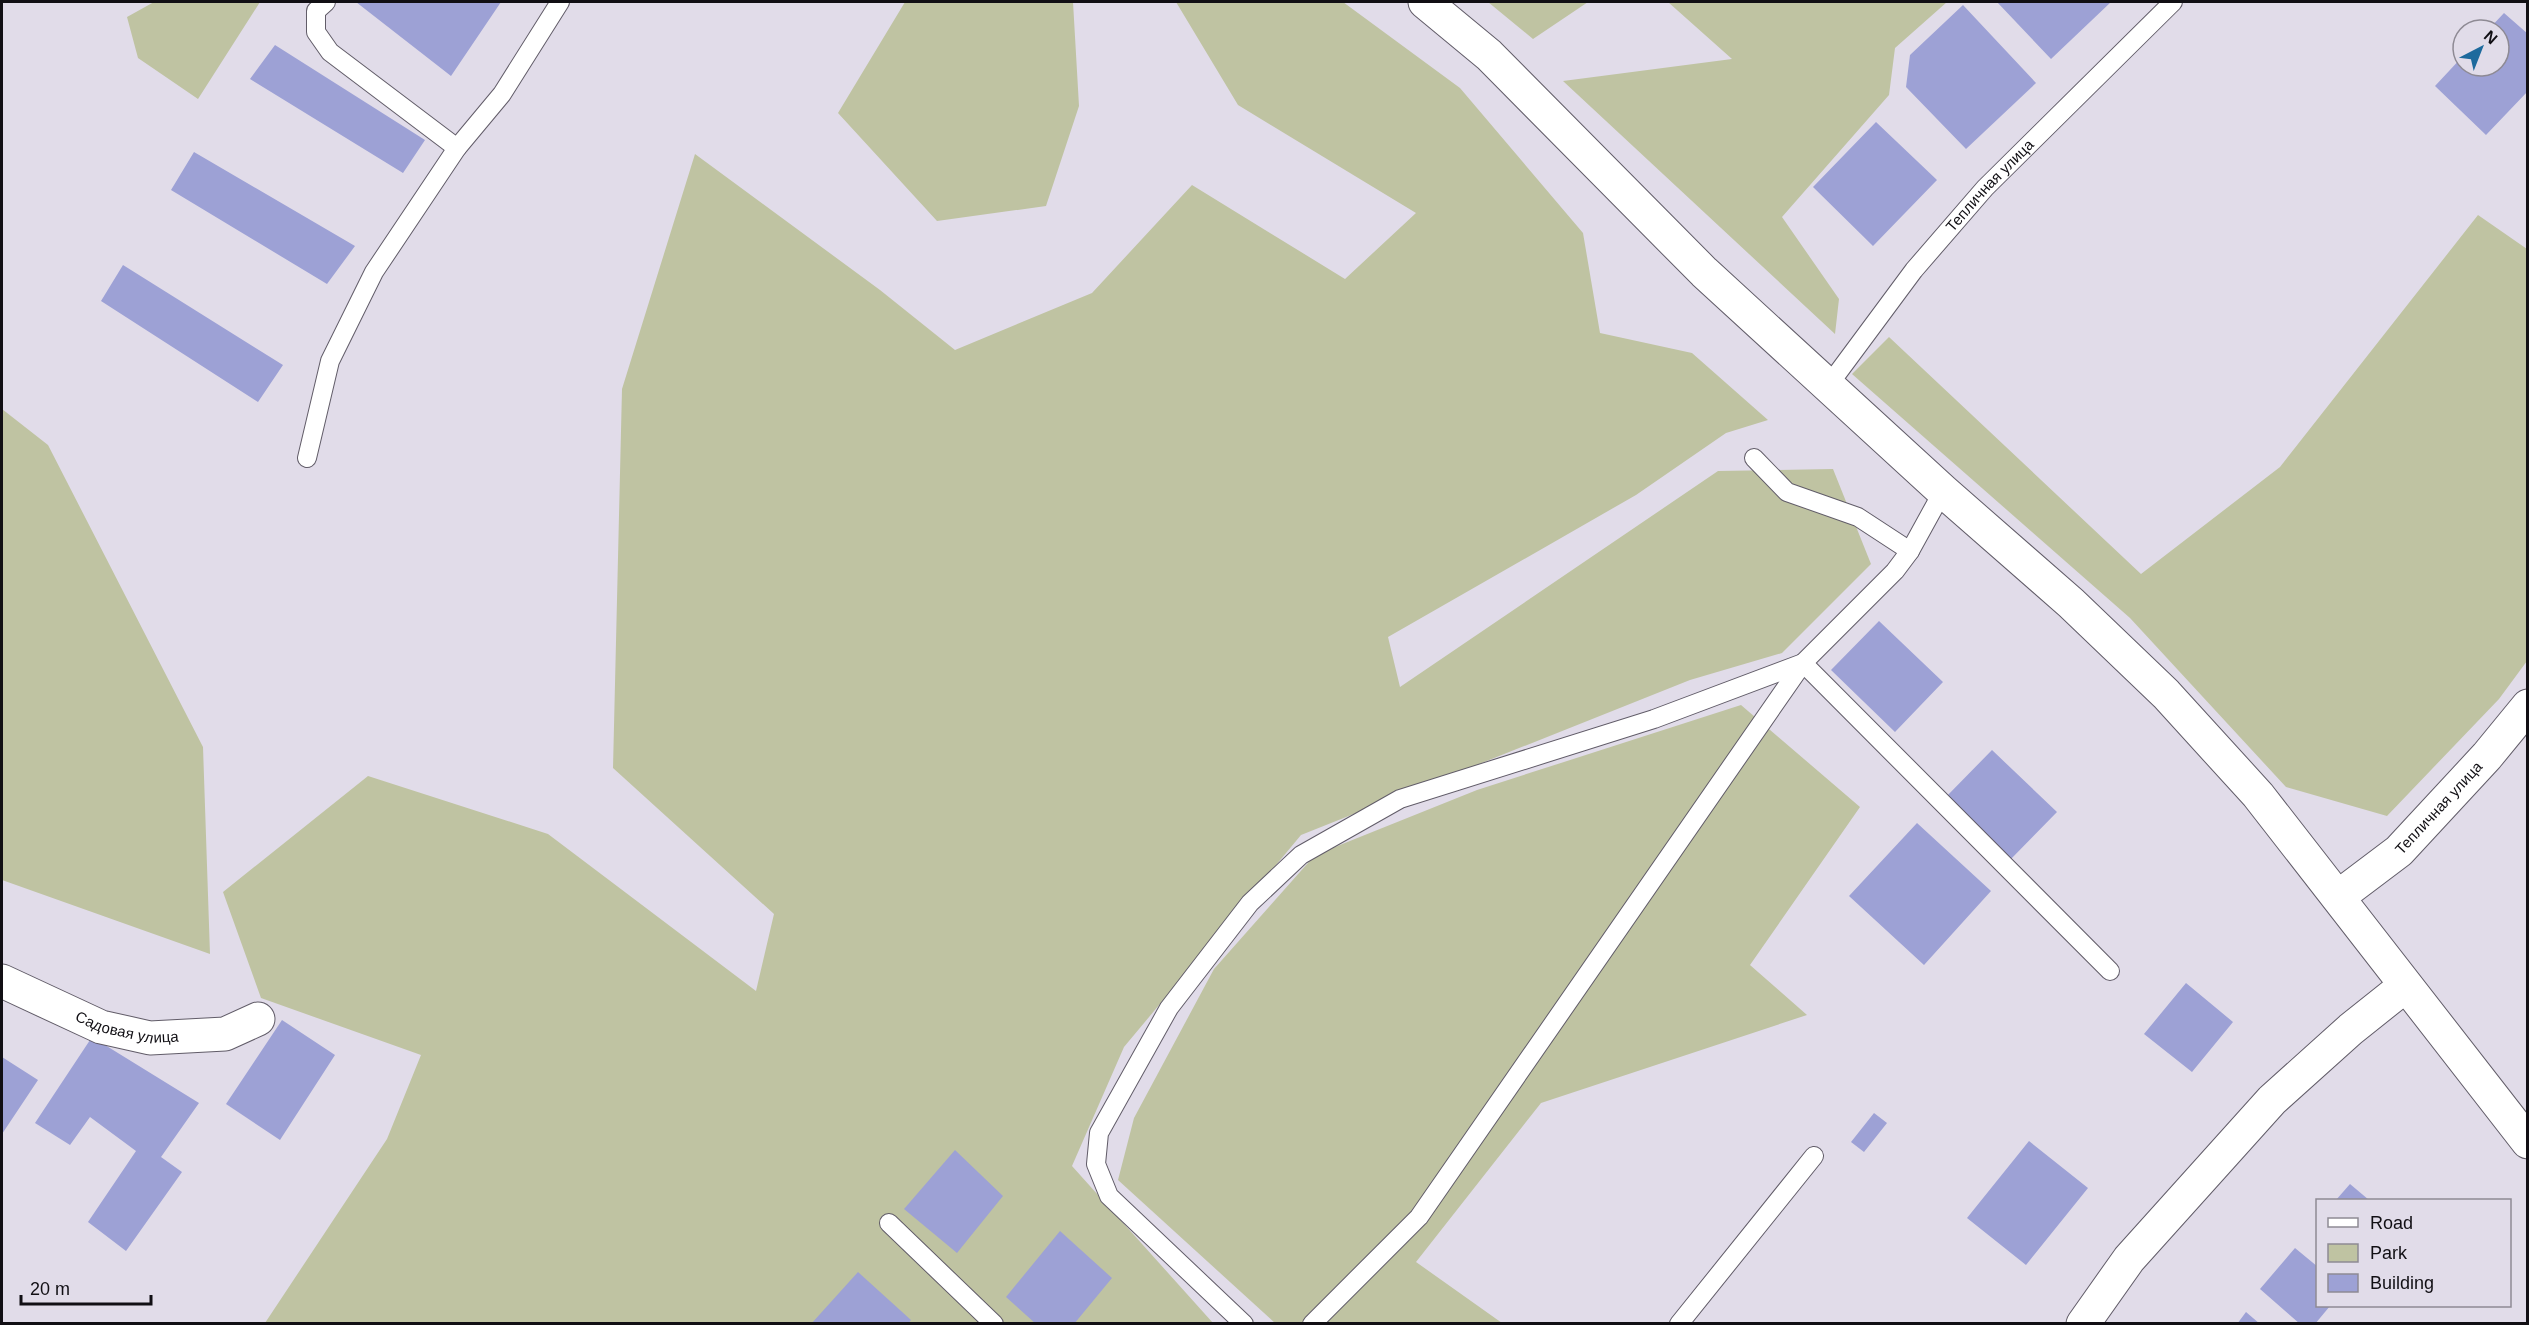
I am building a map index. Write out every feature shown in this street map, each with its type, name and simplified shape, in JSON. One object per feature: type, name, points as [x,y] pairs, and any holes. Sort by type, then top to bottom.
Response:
[{"type":"street","points":[[1425,2],[1489,55],[1704,272],[1943,491],[2071,603],[2166,694],[2258,795],[2528,1142]]},
{"type":"street","name":"Тепличная улица","points":[[2338,897],[2399,851],[2487,756],[2528,706]]},
{"type":"street","name":"Садовая улица","points":[[2,981],[100,1027],[150,1038],[225,1034],[258,1019]]},
{"type":"street","points":[[2082,1323],[2129,1258],[2272,1100],[2352,1029],[2405,986]]},
{"type":"lane","points":[[326,2],[316,11],[316,32],[330,52],[457,148]]},
{"type":"lane","points":[[307,458],[330,361],[374,272],[457,148],[502,94],[560,2]]},
{"type":"lane","name":"Тепличная улица","points":[[1828,386],[1914,270],[1985,188],[2173,2]]},
{"type":"lane","points":[[1754,458],[1787,492],[1858,517],[1910,551]]},
{"type":"lane","points":[[1312,1323],[1419,1217],[1803,663],[1895,571],[1910,551],[1943,491]]},
{"type":"lane","points":[[1803,663],[2110,971]]},
{"type":"lane","points":[[1244,1323],[1109,1196],[1096,1164],[1099,1133],[1169,1008],[1250,903],[1301,855],[1400,799],[1654,718],[1803,663]]},
{"type":"lane","points":[[1679,1323],[1814,1156]]},
{"type":"lane","points":[[889,1223],[994,1323]]},
{"type":"green space","points":[[154,2],[260,2],[198,99],[138,58],[127,17]]},
{"type":"green space","points":[[905,2],[1073,2],[1079,106],[1046,206],[937,221],[838,113]]},
{"type":"green space","points":[[1176,2],[1343,2],[1460,88],[1583,233],[1600,333],[1692,353],[1768,420],[1726,433],[1636,495],[1388,637],[1400,687],[1718,471],[1833,469],[1871,564],[1782,653],[1690,680],[1301,835],[1124,1047],[1072,1166],[1213,1323],[265,1323],[387,1139],[421,1055],[261,998],[223,892],[368,776],[548,834],[756,991],[774,914],[613,768],[622,389],[695,154],[880,290],[955,350],[1092,293],[1192,185],[1345,279],[1416,213],[1238,105]]},
{"type":"green space","points":[[1488,2],[1588,2],[1533,39]]},
{"type":"green space","points":[[1668,2],[1947,2],[1895,48],[1889,95],[1782,217],[1839,299],[1835,334],[1563,81],[1732,59]]},
{"type":"green space","points":[[2478,215],[2527,249],[2527,661],[2499,699],[2387,816],[2286,787],[2130,618],[1852,374],[1889,337],[2141,574],[2280,467]]},
{"type":"green space","points":[[2,409],[48,445],[203,747],[210,954],[2,880]]},
{"type":"green space","points":[[1741,705],[1860,807],[1750,965],[1807,1015],[1541,1103],[1416,1262],[1502,1323],[1275,1323],[1118,1180],[1134,1118],[1214,969],[1315,855],[1477,790]]},
{"type":"building","points":[[356,2],[501,2],[451,76]]},
{"type":"building","points":[[1997,2],[2111,2],[2051,59]]},
{"type":"building","points":[[1963,5],[2036,83],[1966,149],[1906,87],[1910,55]]},
{"type":"building","points":[[2504,13],[2510,18],[2499,18]]},
{"type":"building","points":[[2511,19],[2528,34],[2528,91],[2486,135],[2435,86],[2451,69],[2451,78],[2511,78]]},
{"type":"building","points":[[275,45],[425,140],[403,173],[250,79]]},
{"type":"building","points":[[1876,122],[1937,180],[1873,246],[1813,187]]},
{"type":"building","points":[[194,152],[355,246],[327,284],[171,190]]},
{"type":"building","points":[[123,265],[283,365],[258,402],[101,301]]},
{"type":"building","points":[[1879,621],[1943,682],[1895,732],[1831,670]]},
{"type":"building","points":[[1992,750],[2057,812],[2009,861],[1944,799]]},
{"type":"building","points":[[1917,823],[1991,891],[1924,965],[1849,896]]},
{"type":"building","points":[[2186,983],[2233,1022],[2192,1072],[2144,1034]]},
{"type":"building","points":[[282,1020],[335,1055],[280,1140],[226,1104]]},
{"type":"building","points":[[92,1037],[199,1103],[161,1157],[182,1172],[126,1251],[88,1222],[136,1151],[90,1117],[70,1145],[35,1123]]},
{"type":"building","points":[[2,1057],[38,1080],[2,1134]]},
{"type":"building","points":[[1874,1113],[1887,1123],[1864,1152],[1851,1142]]},
{"type":"building","points":[[2029,1141],[2088,1188],[2026,1265],[1967,1218]]},
{"type":"building","points":[[955,1150],[1003,1196],[957,1253],[904,1209]]},
{"type":"building","points":[[2350,1184],[2368,1199],[2337,1199]]},
{"type":"building","points":[[1060,1231],[1112,1278],[1074,1324],[1036,1324],[1006,1297]]},
{"type":"building","points":[[2295,1248],[2316,1265],[2316,1307],[2329,1307],[2315,1324],[2300,1324],[2260,1289]]},
{"type":"building","points":[[858,1272],[911,1320],[908,1324],[811,1324]]},
{"type":"building","points":[[2246,1312],[2260,1324],[2237,1324]]}]
